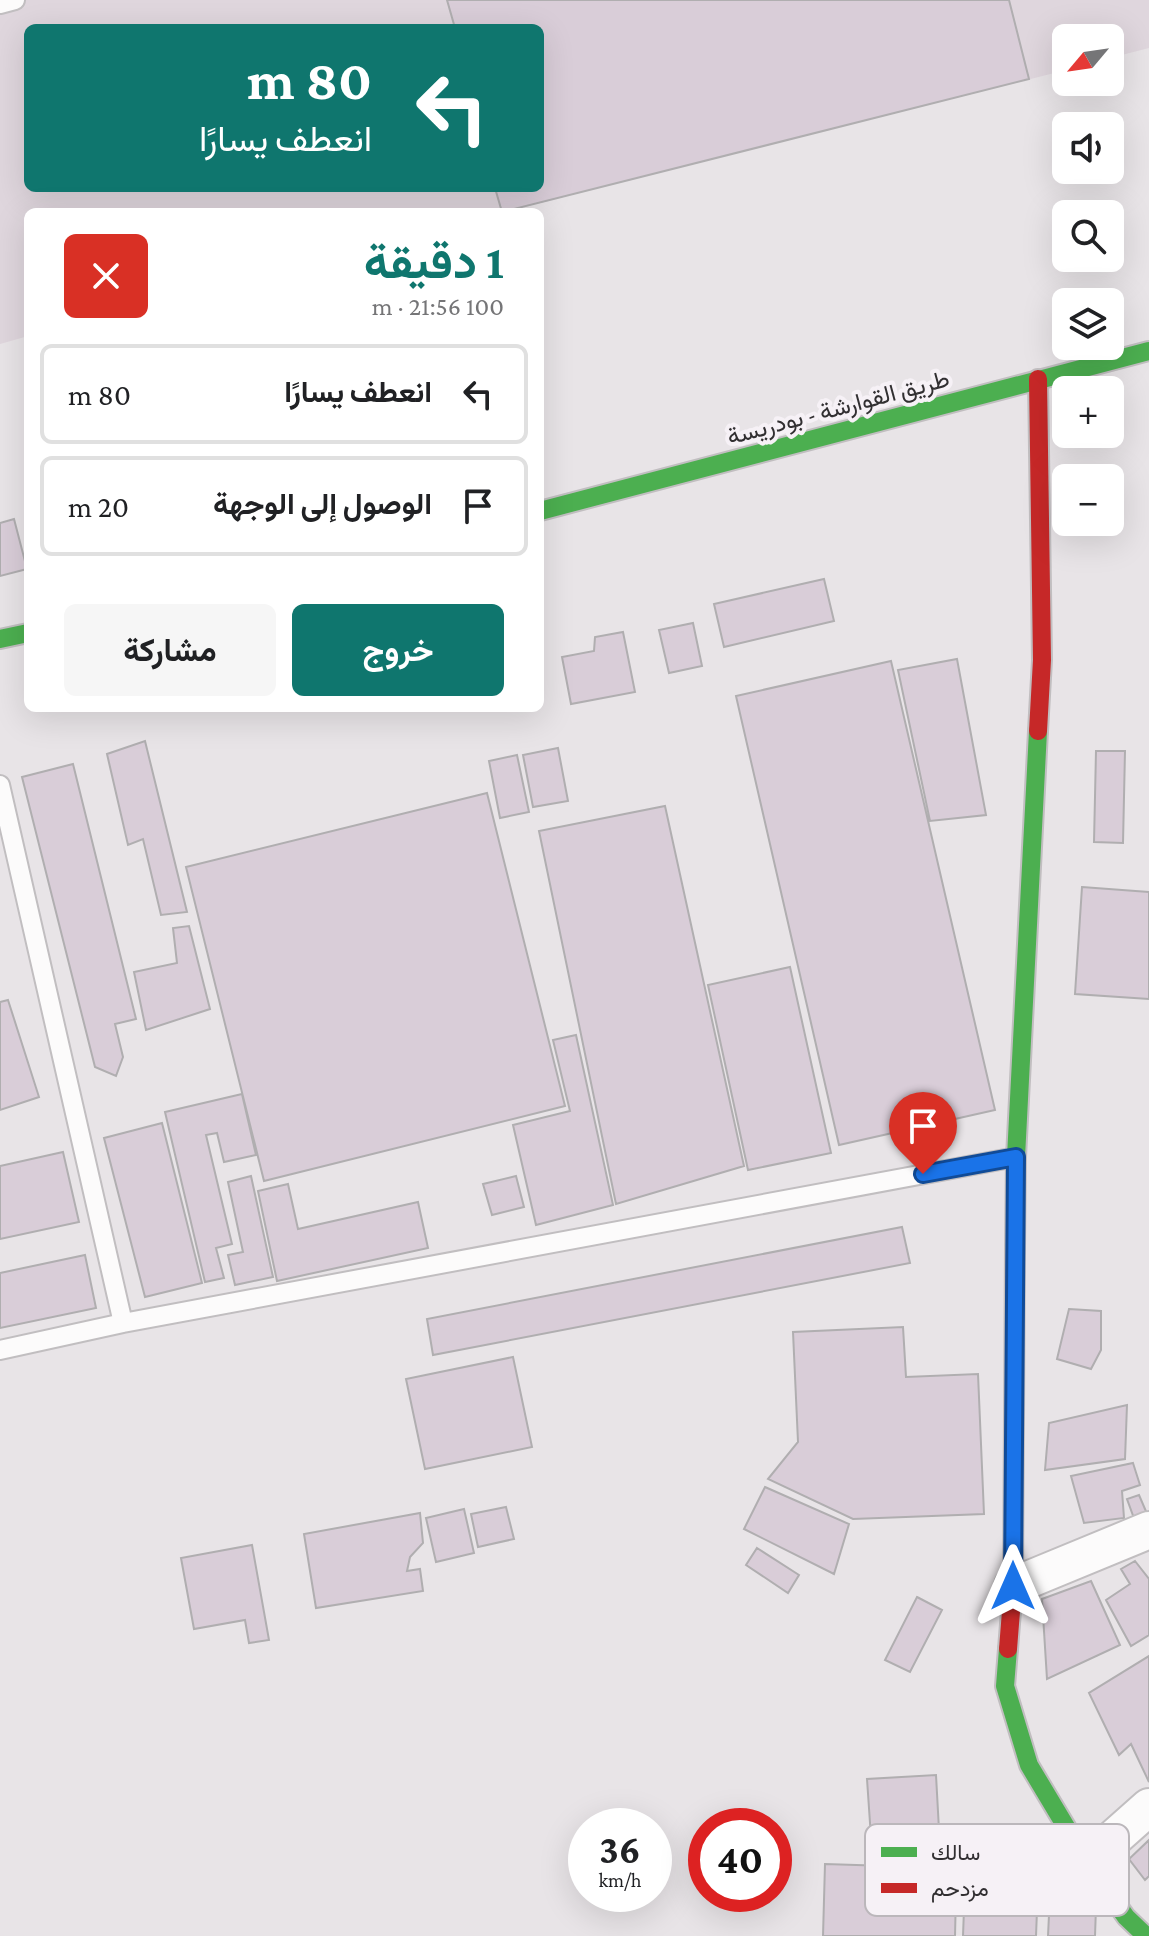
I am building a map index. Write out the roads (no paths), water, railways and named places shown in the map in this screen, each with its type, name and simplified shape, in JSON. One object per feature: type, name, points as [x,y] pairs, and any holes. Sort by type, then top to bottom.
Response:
[{"type":"street","name":"طريق القوارشة - بودريسة","points":[[544,510],[1149,351]]},
{"type":"street","points":[[1038,379],[1042,660],[1016,1157],[1013,1586],[1005,1686],[1029,1765],[1064,1824]]},
{"type":"street","points":[[0,639],[24,634]]},
{"type":"street","points":[[1013,1586],[1149,1530]]},
{"type":"street","points":[[1129,1825],[1149,1807]]},
{"type":"lane","points":[[0,4],[15,0]]},
{"type":"lane","points":[[0,785],[123,1323]]},
{"type":"lane","points":[[0,1350],[123,1323],[1016,1157]]}]
